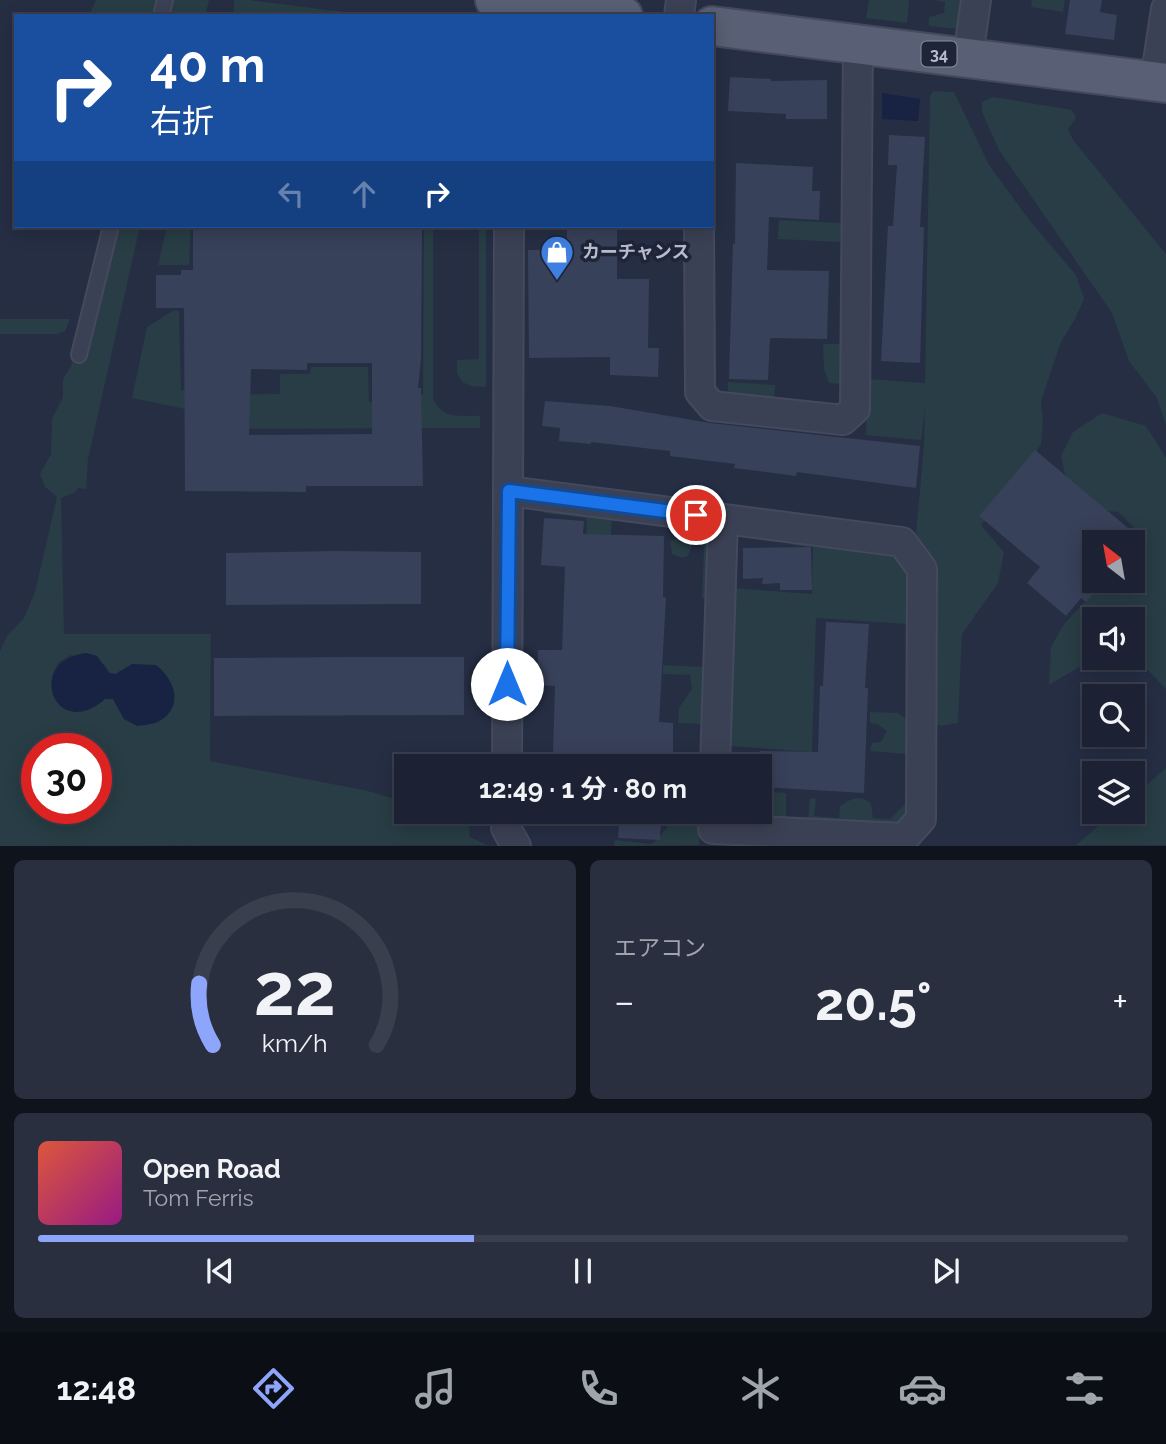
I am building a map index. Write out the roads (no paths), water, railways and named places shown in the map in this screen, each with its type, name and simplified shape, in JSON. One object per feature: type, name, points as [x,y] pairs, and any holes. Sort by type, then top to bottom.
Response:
[{"type":"main road","points":[[504,6],[599,14]]},
{"type":"main road","name":"34","points":[[714,26],[1161,82]]},
{"type":"street","points":[[968,57],[976,0]]},
{"type":"street","points":[[1161,82],[1166,9]]},
{"type":"street","points":[[699,228],[700,392],[712,407],[844,421],[855,409],[858,44]]},
{"type":"street","points":[[507,754],[509,228]]},
{"type":"street","points":[[509,491],[902,542],[922,569],[921,819],[904,838],[713,829]]},
{"type":"street","points":[[715,754],[723,519]]},
{"type":"street","points":[[506,824],[516,845]]},
{"type":"lane","points":[[79,355],[111,228]]},
{"type":"water","points":[[882,93],[920,99],[918,121],[882,119]]},
{"type":"water","points":[[86,653],[97,656],[109,673],[116,674],[132,664],[156,665],[167,676],[174,690],[170,712],[158,722],[137,726],[124,719],[113,699],[105,699],[87,710],[72,712],[61,706],[54,696],[52,683],[56,670],[67,659]]},
{"type":"place","name":"カーチャンス","points":[[557,282]]}]
